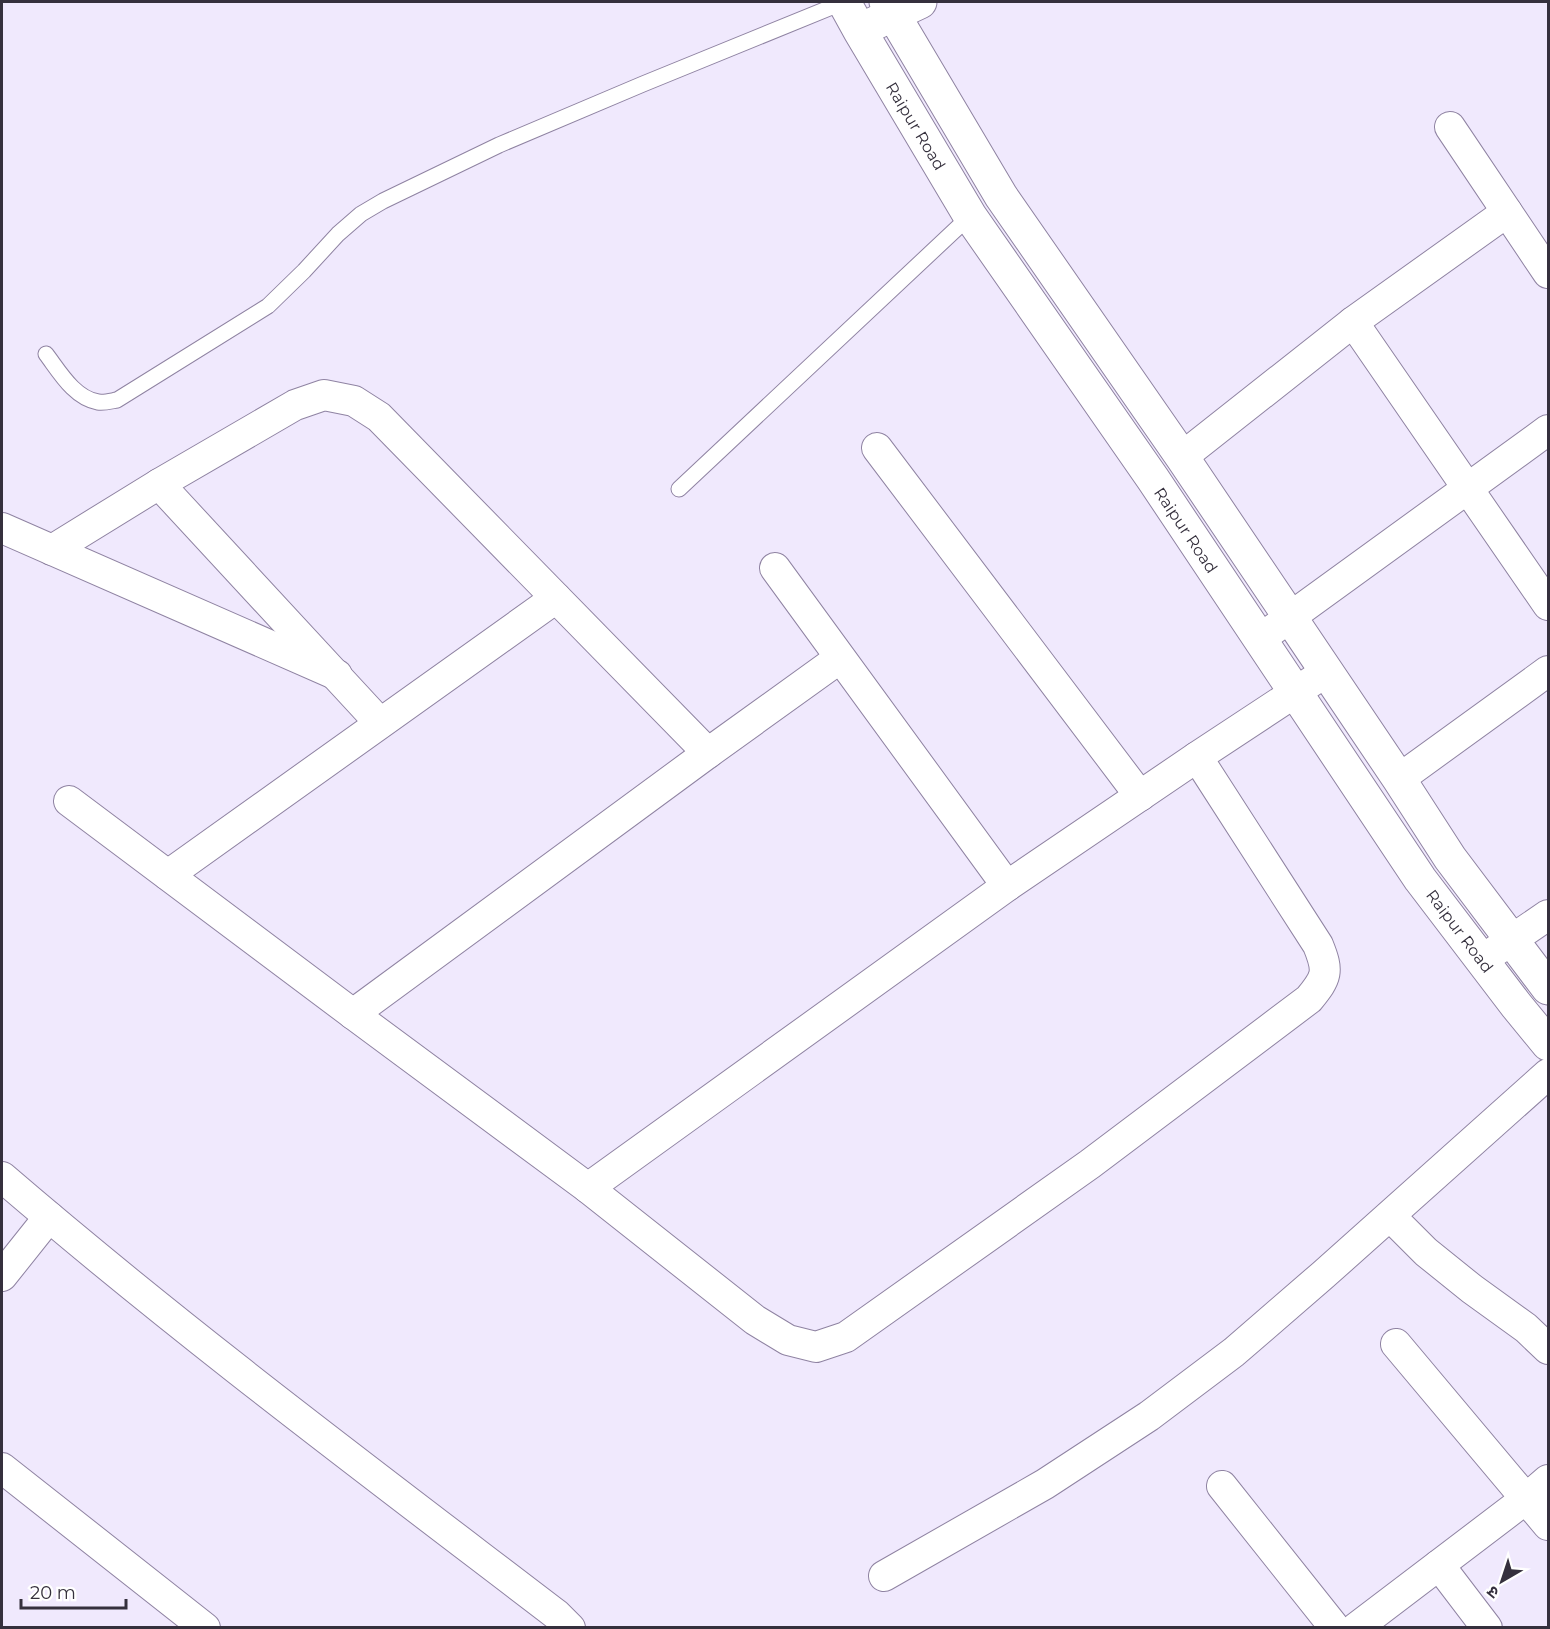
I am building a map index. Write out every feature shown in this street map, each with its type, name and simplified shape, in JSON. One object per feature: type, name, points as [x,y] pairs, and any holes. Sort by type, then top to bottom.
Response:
[{"type":"main road","name":"Raipur Road","points":[[844,2],[970,216],[1153,479],[1420,879],[1548,1044]]},
{"type":"main road","points":[[860,31],[900,6],[1001,195],[1182,457],[1450,858],[1548,988]]},
{"type":"main road","points":[[1004,265],[1034,243]]},
{"type":"street","points":[[1450,127],[1548,273]]},
{"type":"street","points":[[1182,457],[1353,322],[1507,212]]},
{"type":"street","points":[[1353,322],[1548,605]]},
{"type":"street","points":[[52,550],[159,484],[295,405],[324,395],[354,401],[379,417],[708,753]]},
{"type":"street","points":[[1260,639],[1548,430]]},
{"type":"street","points":[[877,448],[1140,796]]},
{"type":"street","points":[[159,484],[380,723]]},
{"type":"street","points":[[2,528],[337,675]]},
{"type":"street","points":[[775,568],[1007,886]]},
{"type":"street","points":[[168,875],[556,598]]},
{"type":"street","points":[[353,1014],[840,658]]},
{"type":"street","points":[[1399,779],[1548,671]]},
{"type":"street","points":[[588,1188],[1007,886],[1326,672]]},
{"type":"street","points":[[69,801],[588,1188],[755,1320],[788,1340],[816,1347],[846,1337],[1090,1164],[1309,999],[1323,982],[1325,963],[1318,945],[1197,757]]},
{"type":"street","points":[[1482,960],[1548,915]]},
{"type":"street","points":[[884,1576],[1045,1484],[1149,1416],[1234,1352],[1548,1074]]},
{"type":"street","points":[[2,1177],[234,1366],[557,1615],[570,1628]]},
{"type":"street","points":[[1390,1216],[1426,1252],[1526,1328],[1548,1349]]},
{"type":"street","points":[[2,1276],[49,1217]]},
{"type":"street","points":[[1396,1344],[1538,1489],[1548,1525]]},
{"type":"street","points":[[2,1468],[205,1628]]},
{"type":"street","points":[[1222,1486],[1335,1628]]},
{"type":"street","points":[[1356,1628],[1538,1489]]},
{"type":"street","points":[[1439,1565],[1486,1628]]},
{"type":"lane","points":[[46,354],[70,386],[86,399],[100,403],[117,400],[268,306],[338,234],[361,214],[383,201],[510,141],[844,2]]},
{"type":"lane","points":[[679,489],[970,216]]}]
